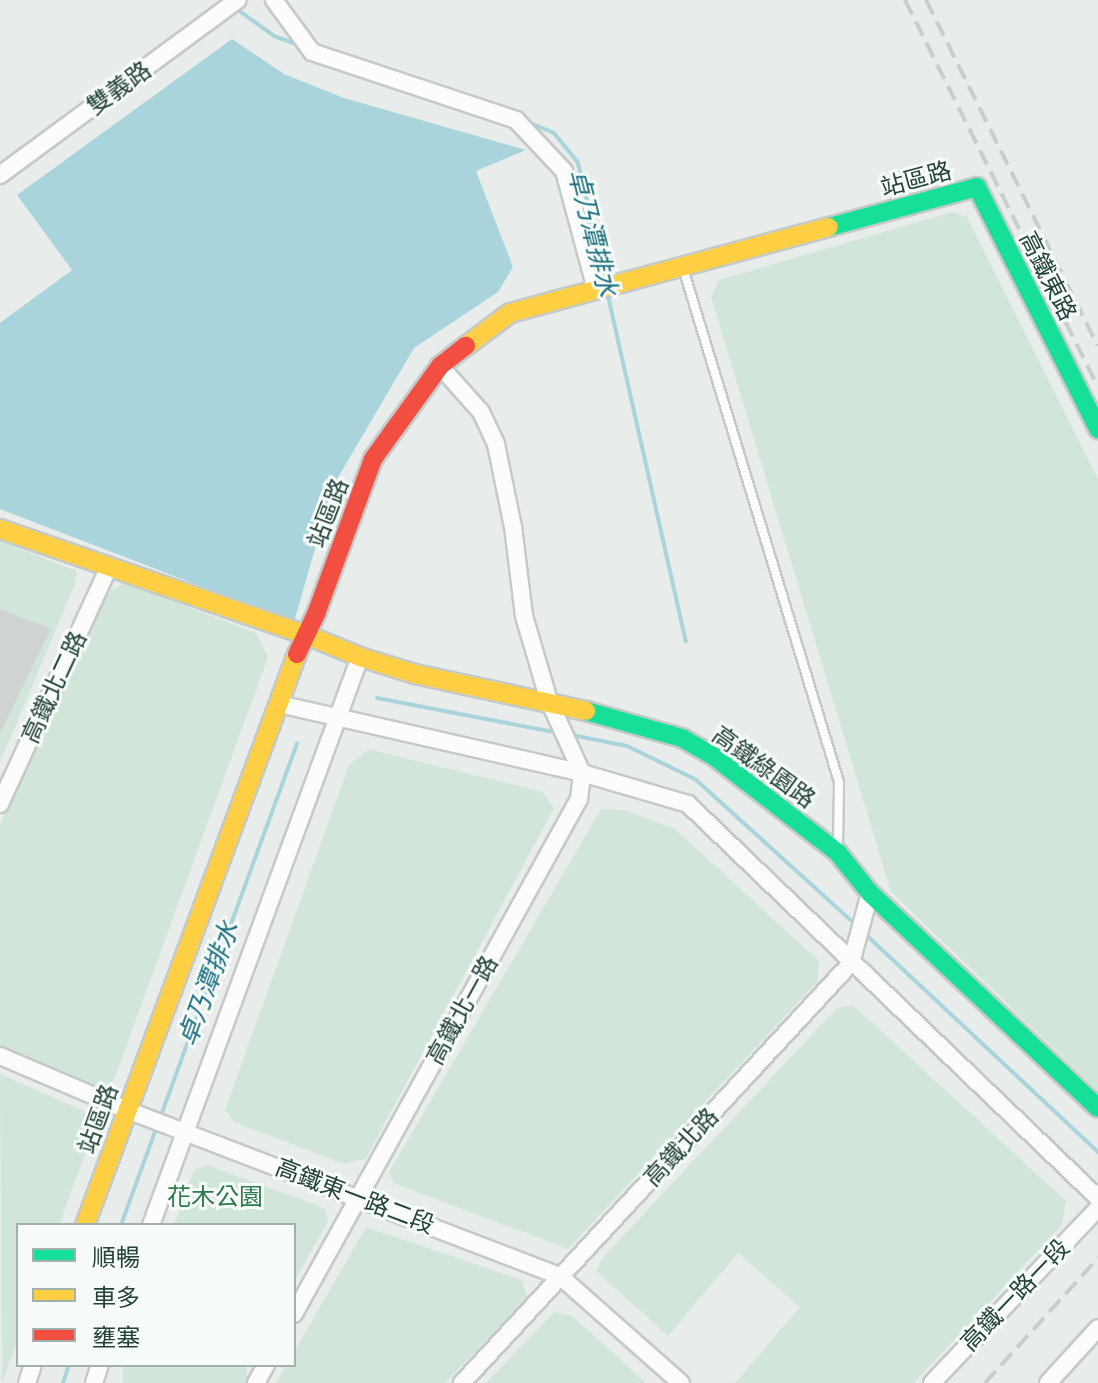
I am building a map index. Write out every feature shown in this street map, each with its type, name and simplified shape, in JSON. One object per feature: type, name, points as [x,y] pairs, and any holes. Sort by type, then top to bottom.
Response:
[{"type":"street","points":[[274,0],[312,52],[516,120],[564,171],[603,288]]},
{"type":"street","name":"雙義路","points":[[0,175],[232,3]]},
{"type":"street","name":"站區路","points":[[86,1223],[304,634],[316,614],[373,459],[440,366],[510,313],[977,187]]},
{"type":"street","name":"高鐵東路","points":[[977,187],[1098,429]]},
{"type":"street","points":[[440,366],[481,412],[496,444],[513,527],[524,616],[549,701],[582,773]]},
{"type":"street","name":"高鐵綠園路","points":[[0,529],[415,674],[549,701],[682,738],[716,758],[838,853],[870,893],[1098,1108]]},
{"type":"street","name":"高鐵北二路","points":[[0,804],[108,569]]},
{"type":"street","points":[[152,1223],[340,719],[360,657]]},
{"type":"street","points":[[279,704],[582,773],[688,804],[1098,1198]]},
{"type":"street","name":"高鐵北一路","points":[[296,1310],[579,799],[582,773]]},
{"type":"street","name":"高鐵北路","points":[[462,1383],[851,963],[870,893]]},
{"type":"street","name":"高鐵東一路二段","points":[[0,1056],[127,1110],[561,1277],[681,1383]]},
{"type":"street","name":"高鐵一路一段","points":[[932,1383],[1098,1208]]},
{"type":"street","points":[[1048,1383],[1098,1328]]},
{"type":"lane","points":[[683,267],[839,782],[838,853]]},
{"type":"green space","points":[[952,212],[967,217],[1098,479],[1098,1091],[891,892],[711,297],[719,280]]},
{"type":"green space","points":[[0,541],[77,571],[75,584],[0,762]]},
{"type":"green space","points":[[125,583],[256,633],[268,657],[114,1080],[106,1086],[91,1086],[0,1046],[0,825],[101,595]]},
{"type":"green space","points":[[369,749],[543,792],[554,808],[366,1158],[344,1164],[234,1122],[225,1110],[349,765]]},
{"type":"green space","points":[[601,809],[625,810],[675,829],[819,961],[817,982],[568,1249],[393,1183],[389,1172]]},
{"type":"green space","points":[[853,1005],[1066,1201],[1062,1225],[914,1383],[735,1383],[800,1307],[738,1253],[668,1336],[596,1271],[604,1256],[837,1008]]},
{"type":"green space","points":[[0,1074],[86,1112],[95,1127],[60,1223],[16,1223],[16,1344],[2,1383]]},
{"type":"green space","name":"花木公園","points":[[207,1165],[325,1208],[328,1221],[296,1278],[296,1223],[175,1223],[194,1170]]},
{"type":"green space","points":[[366,1227],[522,1280],[527,1298],[445,1383],[276,1383],[286,1367],[296,1367],[296,1349]]},
{"type":"green space","points":[[554,1312],[572,1316],[646,1383],[486,1383]]},
{"type":"green space","points":[[123,1367],[247,1367],[247,1383],[123,1383]]},
{"type":"water","points":[[232,39],[284,74],[344,98],[526,150],[476,171],[513,267],[498,292],[414,348],[333,486],[294,622],[0,509],[0,323],[72,270],[17,195]]},
{"type":"building","points":[[0,609],[51,629],[0,733]]},
{"type":"waterway","name":"卓乃潭排水","points":[[234,7],[274,36],[299,45]]},
{"type":"waterway","name":"卓乃潭排水","points":[[527,122],[554,133],[578,163],[605,279]]},
{"type":"waterway","name":"卓乃潭排水","points":[[608,296],[686,641]]},
{"type":"waterway","points":[[377,698],[559,733]]},
{"type":"waterway","points":[[572,735],[627,746],[695,779],[857,926]]},
{"type":"waterway","name":"卓乃潭排水","points":[[160,1118],[297,743]]},
{"type":"waterway","points":[[863,932],[1098,1152]]},
{"type":"waterway","name":"卓乃潭排水","points":[[122,1223],[157,1126]]},
{"type":"waterway","name":"卓乃潭排水","points":[[63,1383],[68,1367]]},
{"type":"railway","points":[[905,0],[1098,387]]},
{"type":"railway","points":[[926,0],[1098,346]]},
{"type":"railway","points":[[985,1383],[1098,1258]]},
{"type":"traffic: fast","points":[[829,227],[977,187],[1098,429]]},
{"type":"traffic: fast","points":[[586,711],[682,738],[716,758],[838,853],[870,893],[1098,1108]]},
{"type":"traffic: slow","points":[[466,346],[510,313],[829,227]]},
{"type":"traffic: slow","points":[[0,529],[304,634],[360,657],[415,674],[586,711]]},
{"type":"traffic: slow","points":[[86,1223],[297,654]]},
{"type":"traffic: jam","points":[[297,654],[316,614],[373,459],[440,366],[466,346]]}]
